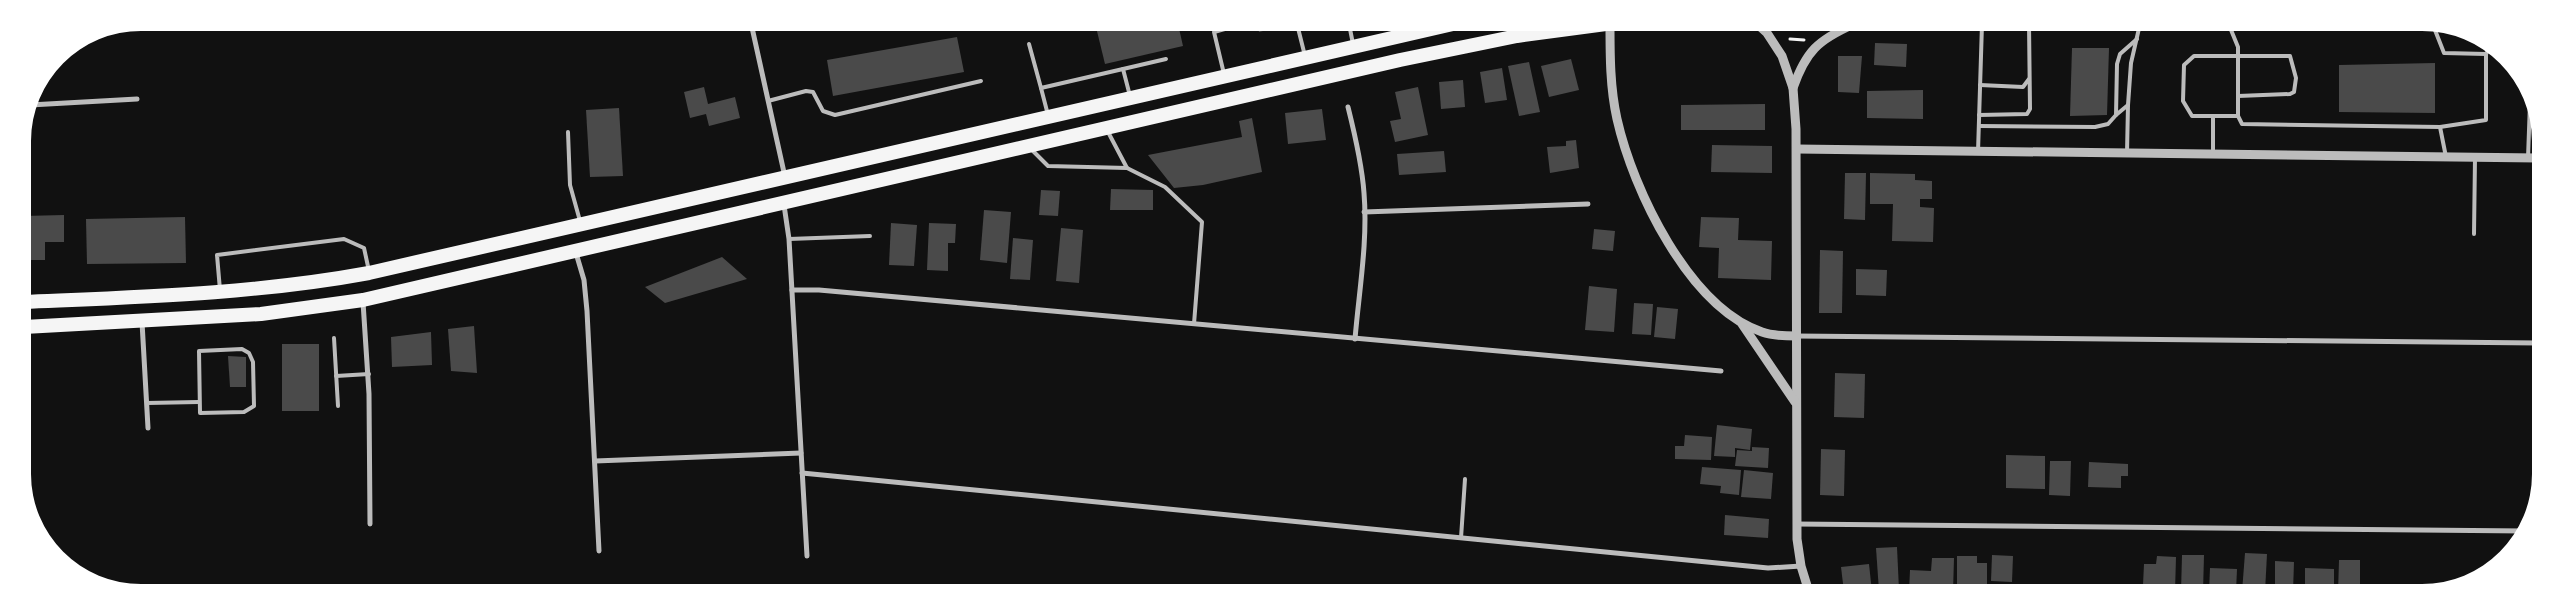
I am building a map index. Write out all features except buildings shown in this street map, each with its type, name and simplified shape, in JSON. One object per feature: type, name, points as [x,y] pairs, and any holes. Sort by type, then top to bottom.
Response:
[{"type":"highway","points":[[31,302],[220,292],[308,284],[369,273],[1423,31]]},
{"type":"highway","points":[[31,327],[261,314],[363,300],[1482,43],[1544,31]]},
{"type":"street","points":[[753,31],[785,178]]},
{"type":"street","points":[[1610,31],[1611,76],[1622,140],[1636,184],[1675,252],[1703,289],[1740,322],[1796,402]]},
{"type":"street","points":[[1765,31],[1778,48],[1792,88],[1797,150],[1796,524],[1801,566],[1807,584]]},
{"type":"street","points":[[1792,88],[1804,60],[1816,45],[1836,31]]},
{"type":"street","points":[[38,105],[137,99]]},
{"type":"street","points":[[1348,107],[1360,161],[1364,212],[1355,339]]},
{"type":"street","points":[[1797,150],[2532,158]]},
{"type":"street","points":[[784,204],[789,240],[807,556]]},
{"type":"street","points":[[1364,212],[1588,204]]},
{"type":"street","points":[[576,252],[586,297],[599,551]]},
{"type":"street","points":[[792,290],[819,290],[1721,371]]},
{"type":"street","points":[[363,300],[368,374],[370,524]]},
{"type":"street","points":[[142,321],[148,428]]},
{"type":"street","points":[[1740,322],[1769,334],[1796,336],[2532,343]]},
{"type":"street","points":[[595,461],[801,454]]},
{"type":"street","points":[[802,473],[1768,568],[1801,566]]},
{"type":"street","points":[[1796,524],[2515,531]]},
{"type":"lane","points":[[1218,31],[1214,32],[1224,76]]},
{"type":"lane","points":[[1299,31],[1306,58]]},
{"type":"lane","points":[[1351,31],[1354,47]]},
{"type":"lane","points":[[1978,153],[1982,31]]},
{"type":"lane","points":[[1980,115],[2027,114],[2030,109],[2029,31]]},
{"type":"lane","points":[[2127,154],[2131,63],[2139,31]]},
{"type":"lane","points":[[2232,31],[2238,46],[2238,116],[2242,124],[2440,127],[2486,120],[2486,54],[2444,53],[2436,32]]},
{"type":"lane","points":[[2116,116],[2117,64],[2120,54],[2137,39]]},
{"type":"lane","points":[[1029,44],[1049,117]]},
{"type":"lane","points":[[2238,96],[2290,94],[2296,88],[2296,78],[2290,56],[2238,54],[2194,56],[2184,65],[2183,101],[2192,116],[2238,116]]},
{"type":"lane","points":[[1041,88],[1166,59]]},
{"type":"lane","points":[[1123,69],[1131,98]]},
{"type":"lane","points":[[1980,85],[2023,87],[2030,78]]},
{"type":"lane","points":[[768,101],[806,91],[813,92],[823,111],[835,115],[981,81]]},
{"type":"lane","points":[[1979,126],[2094,127],[2108,124],[2128,105]]},
{"type":"lane","points":[[2213,155],[2214,116]]},
{"type":"lane","points":[[2440,127],[2446,158]]},
{"type":"lane","points":[[1107,129],[1127,168]]},
{"type":"lane","points":[[568,132],[570,186],[582,225]]},
{"type":"lane","points":[[1029,147],[1048,166],[1127,168],[1166,188],[1202,222],[1194,324]]},
{"type":"lane","points":[[2474,234],[2475,158]]},
{"type":"lane","points":[[789,240],[870,236]]},
{"type":"lane","points":[[220,292],[217,255],[344,239],[364,248],[369,273]]},
{"type":"lane","points":[[334,338],[338,406]]},
{"type":"lane","points":[[242,349],[250,353],[254,362],[254,406],[244,412],[200,413],[200,402],[199,352],[242,349]]},
{"type":"lane","points":[[336,376],[368,374]]},
{"type":"lane","points":[[147,403],[200,402]]},
{"type":"lane","points":[[1461,538],[1465,479]]},
{"type":"path","points":[[1790,39],[1807,40]]}]
